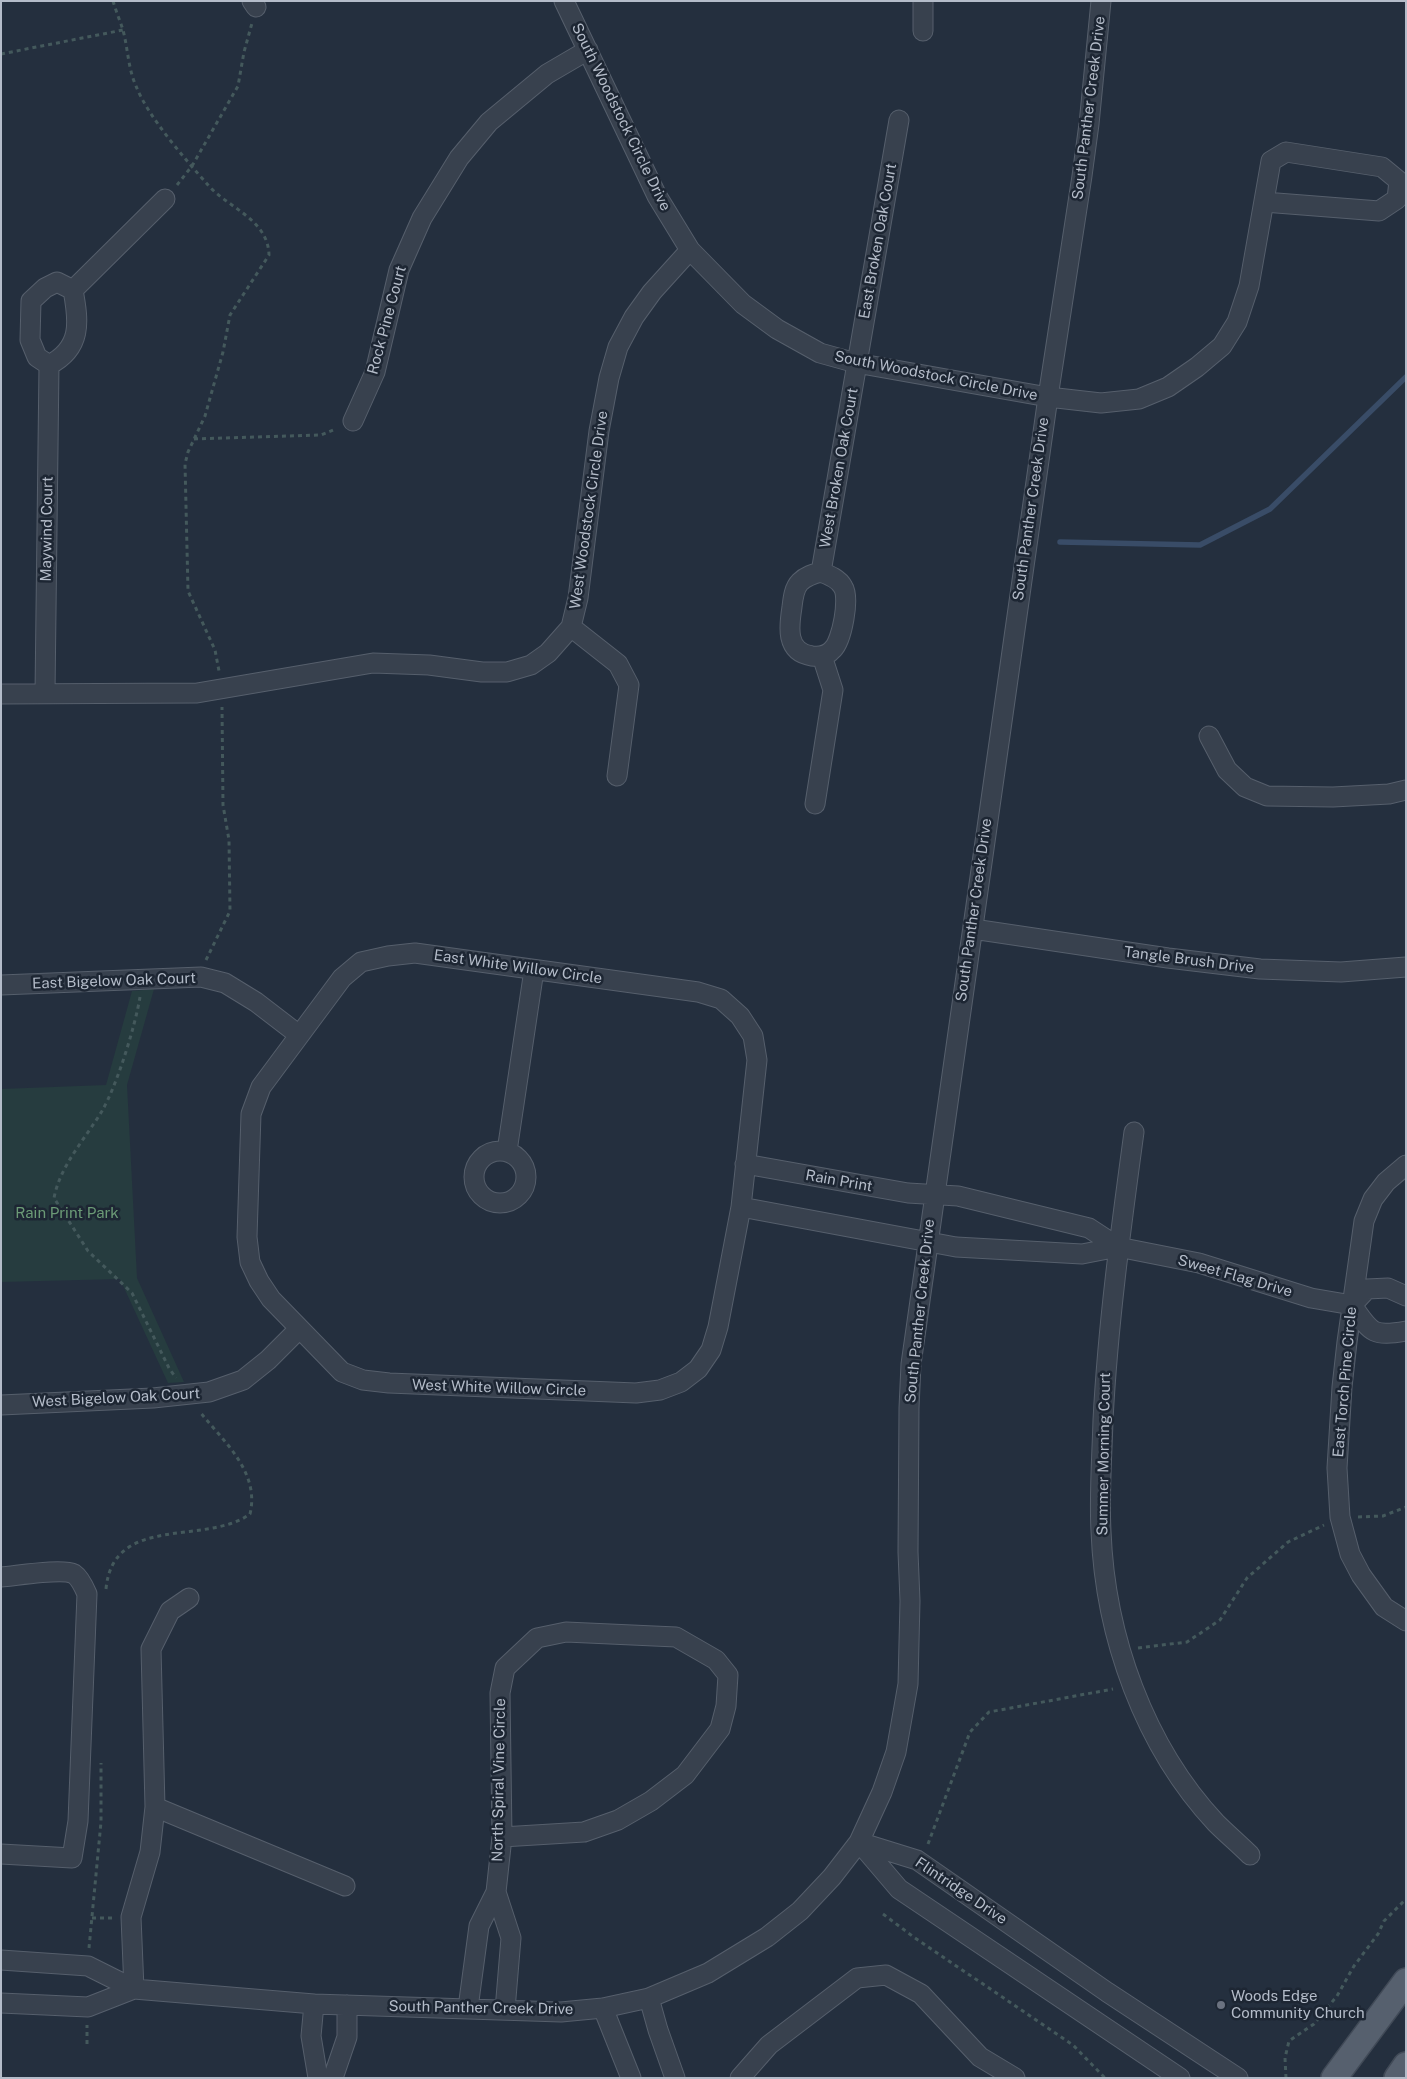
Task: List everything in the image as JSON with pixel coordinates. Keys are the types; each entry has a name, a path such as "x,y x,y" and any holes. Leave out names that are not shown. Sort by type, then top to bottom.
{"main road":[{"path":"1334,2078 1406,1981"},
{"path":"1397,2078 1406,2065"}],"street":[{"name":"South Woodstock Circle Drive","path":"564,1 657,196 690,250 743,304 777,329 820,353 856,363 1048,397 1101,403 1139,399 1168,387 1197,367 1222,346 1237,322 1249,286 1271,161 1286,152 1382,167 1400,181 1396,199 1379,211 1264,202"},
{"path":"923,1 923,31"},
{"name":"South Panther Creek Drive","path":"1,1960 88,1966 134,1989 314,2004 561,2012 603,2008 649,1998 708,1973 767,1937 800,1911 832,1877 859,1842 882,1792 896,1752 908,1684 910,1601 908,1552 909,1408 911,1364 927,1241 973,929 988,809 1048,397 1084,167 1101,1"},
{"name":"Rock Pine Court","path":"353,421 375,372 399,270 422,218 459,158 489,122 547,74 588,50"},
{"name":"East Broken Oak Court","path":"856,363 899,120"},
{"path":"73,290 165,199"},
{"name":"West Woodstock Circle Drive","path":"1,694 197,693 373,663 429,665 482,672 507,672 531,666 548,653 571,627 578,598 600,431 618,347 634,317 652,292 690,250"},
{"path":"57,282 73,290 79,319 74,342 61,359 49,365 36,357 30,340 31,301 45,288 57,282"},
{"name":"West Broken Oak Court","path":"821,572 856,363"},
{"name":"Maywind Court","path":"45,693 49,365"},
{"path":"821,572 833,577 843,587 846,600 841,632 834,649 822,656 810,656 802,652 792,642 788,629 794,594 799,582 810,575 821,572"},
{"path":"571,627 618,664 629,685 617,776"},
{"path":"815,804 832,690 822,656"},
{"path":"1209,736 1227,770 1245,787 1267,796 1333,797 1389,794 1406,790"},
{"name":"Tangle Brush Drive","path":"973,929 1168,958 1260,969 1341,972 1406,967"},
{"name":"East White Willow Circle","path":"248,1192 251,1114 261,1087 342,978 361,962 415,953 698,992 721,999 740,1016 753,1036 756,1060 741,1207"},
{"path":"507,1151 534,970"},
{"name":"East Bigelow Oak Court","path":"1,985 201,977 225,983 256,1002 299,1034"},
{"name":"Summer Morning Court","path":"1134,1132 1118,1247 1105,1377 1100,1493 1101,1533 1113,1620 1124,1662 1142,1708 1161,1747 1184,1783 1216,1823 1250,1855"},
{"name":"Rain Print","path":"745,1164 908,1193 934,1194"},
{"name":"East Torch Pine Circle","path":"1406,1165 1386,1182 1373,1199 1364,1221 1342,1387 1337,1468 1340,1518 1350,1554 1361,1575 1384,1607 1406,1622"},
{"name":"West White Willow Circle","path":"248,1192 247,1237 250,1262 258,1281 271,1299 299,1330 342,1372 363,1380 389,1383 626,1392 660,1390 681,1382 698,1369 711,1350 718,1327 741,1207"},
{"name":"Sweet Flag Drive","path":"934,1194 958,1196 1089,1228 1118,1247 1199,1264 1311,1298 1352,1305"},
{"path":"741,1207 927,1241"},
{"name":"Sweet Flag Drive","path":"927,1241 956,1247 1082,1254 1118,1247"},
{"path":"1406,1296 1388,1288 1367,1289 1352,1305 1370,1330 1385,1335 1406,1331"},
{"name":"West Bigelow Oak Court","path":"1,1404 153,1398 210,1392 243,1380 268,1360 299,1330"},
{"path":"1,1577 60,1571 74,1574 82,1583 86,1594 78,1821 72,1858 1,1854"},
{"path":"134,1989 131,1917 150,1852 155,1807 151,1649 170,1610 189,1598"},
{"name":"North Spiral Vine Circle","path":"468,2008 479,1926 496,1892 502,1837 500,1693 505,1668 537,1638 566,1632 676,1637 716,1660 728,1675 726,1706 720,1729 685,1774 651,1802 618,1820 584,1832 502,1837"},
{"path":"155,1807 345,1886"},
{"path":"859,1842 898,1889 1180,2078"},
{"name":"Flintridge Drive","path":"859,1842 917,1860 1107,1992 1238,2078"},
{"name":"North Spiral Vine Circle","path":"496,1892 511,1938 505,2010"},
{"path":"740,2078 769,2045 857,1978 886,1975 921,1994 980,2057 1015,2078"},
{"name":"South Panther Creek Drive","path":"1,2003 88,2007 134,1989"},
{"path":"649,1998 675,2078"},
{"path":"314,2004 311,2036 318,2078"},
{"path":"333,2078 347,2037 347,2005"},
{"path":"603,2008 632,2078"}],"path":[{"path":"113,1 123,30 130,69 136,88 145,104 210,188 250,219 265,237 269,255 230,315 223,352 205,416 184,464 188,591 219,662 223,805 229,840 230,911 206,960 201,977"},
{"path":"165,199 192,166 238,86 254,4"},
{"path":"1,54 123,30"},
{"path":"194,439 320,436 353,421"},
{"path":"105,1596 111,1565 117,1556 130,1546 156,1536 225,1525 241,1520 250,1514 253,1500 247,1476 234,1452 169,1368 132,1293 88,1251 54,1198 56,1184 103,1109 121,1066 140,999 141,980"},
{"path":"88,1966 101,1822 101,1763"},
{"path":"1286,2078 1285,2058 1289,2042 1314,2024 1337,1996 1354,1966 1378,1934 1384,1921 1406,1899"},
{"path":"883,1914 915,1938 1073,2044 1105,2078"},
{"path":"87,2044 88,2007"}],"green space":[{"name":"Rain Print Park","path":"154,989 127,1085 137,1278 184,1382 168,1383 120,1279 1,1282 1,1089 106,1085 132,991"}],"waterway":[{"path":"1060,542 1200,545 1270,509 1406,377"}],"place":[{"name":"Woods Edge Community Church","path":"1221,2005"}]}
